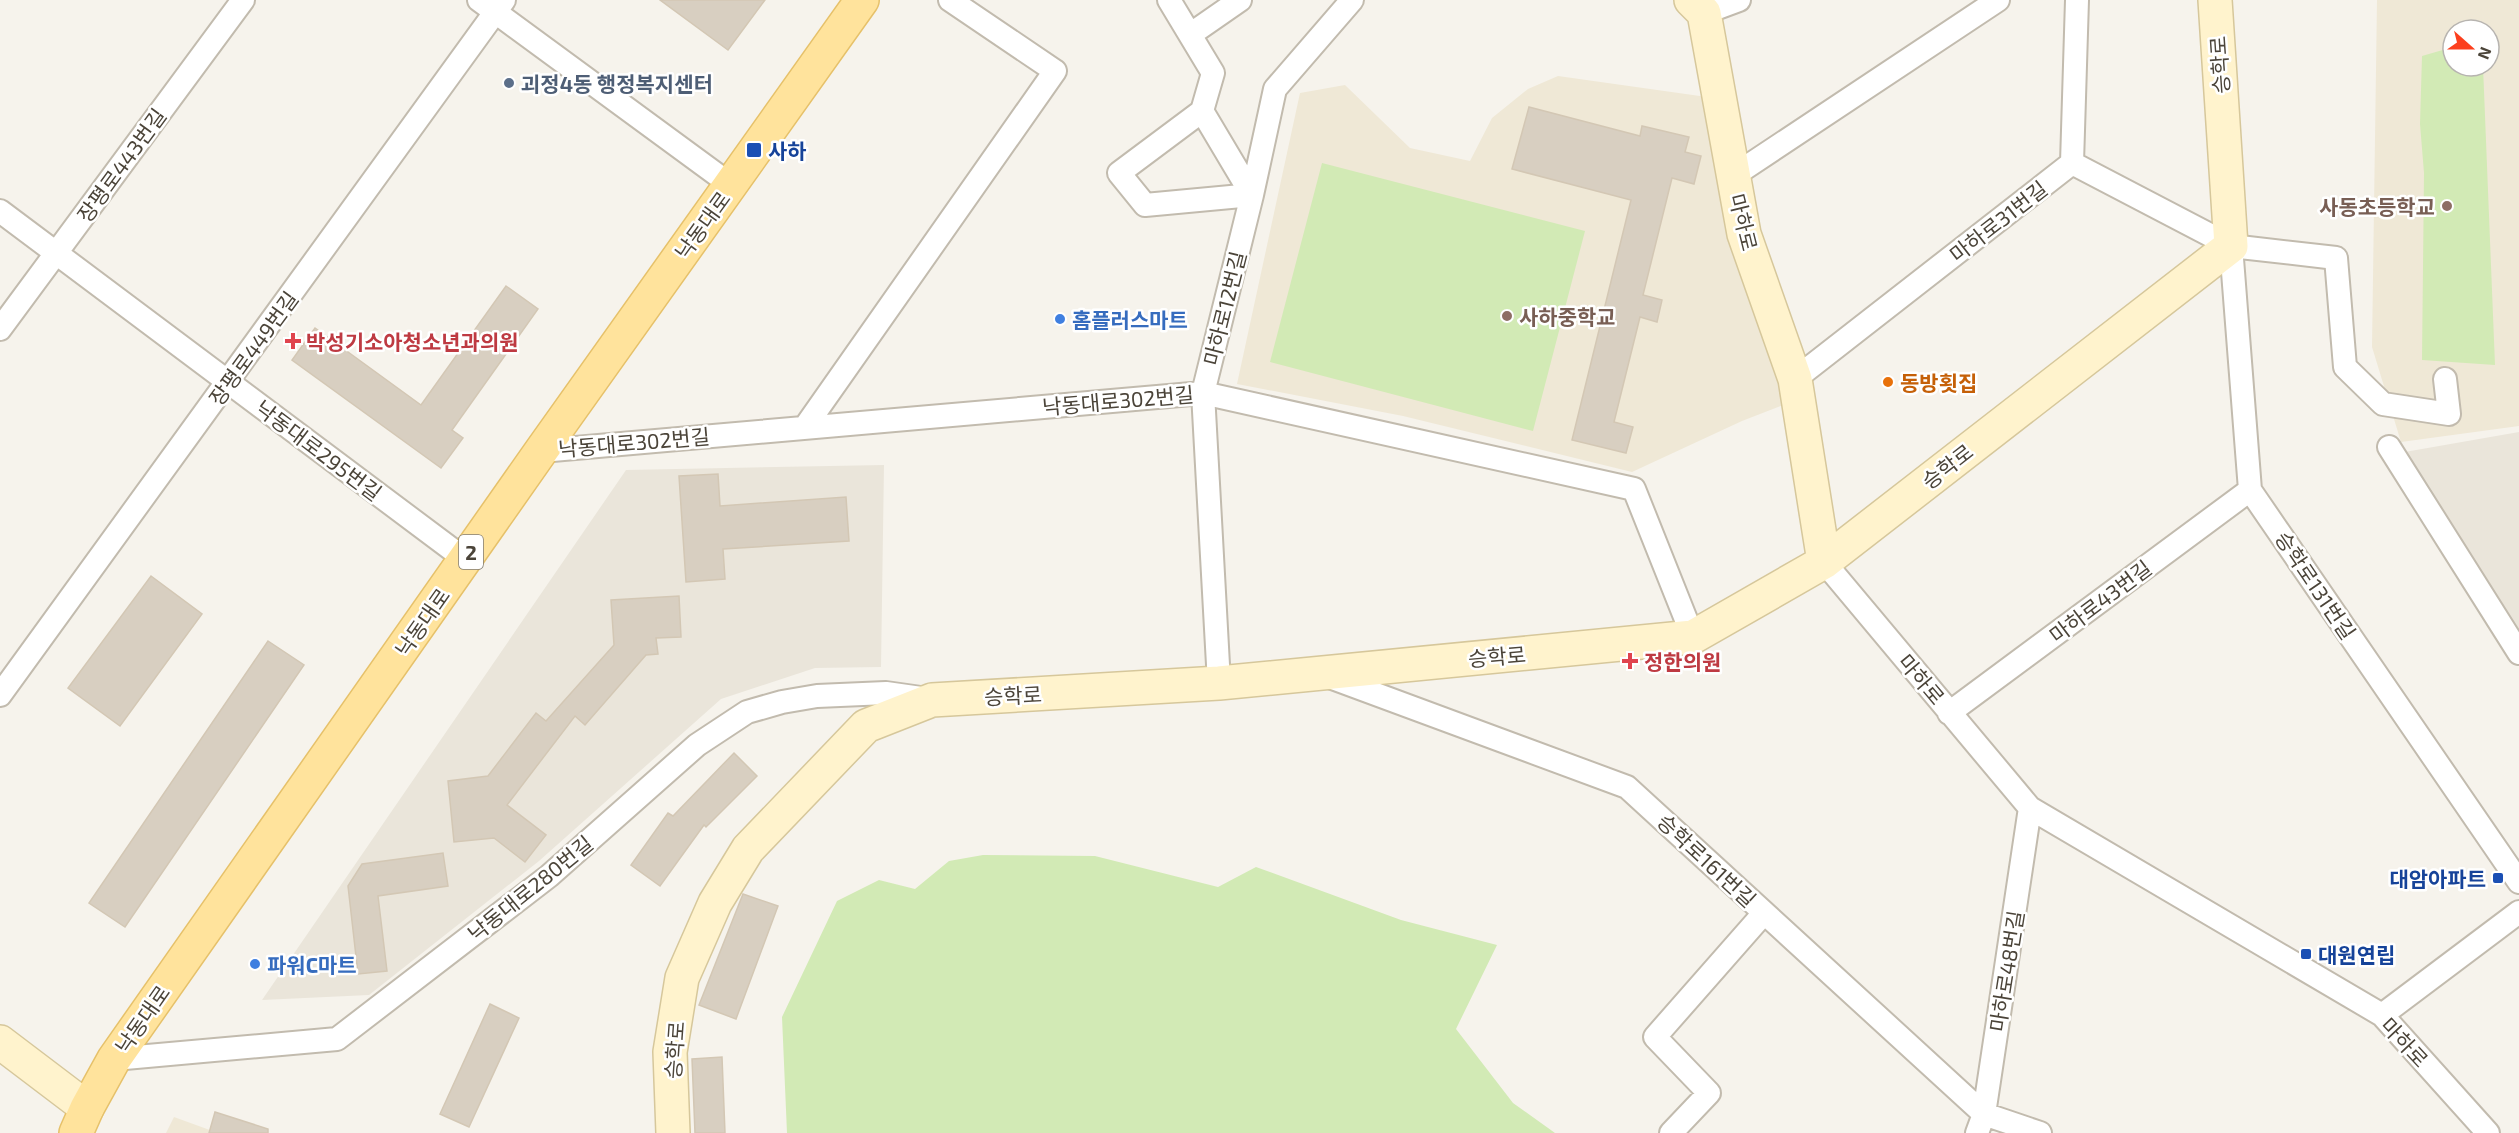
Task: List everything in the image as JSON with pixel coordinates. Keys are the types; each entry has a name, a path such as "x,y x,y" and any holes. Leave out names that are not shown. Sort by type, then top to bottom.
{"main road":[{"name":"낙동대로","path":"82,1120 114,1059 541,451 862,0"}],"street":[{"name":"장평로443번길","path":"0,329 243,0"},
{"path":"805,427 1055,71 950,0"},
{"path":"1169,0 1213,73 1202,111 1119,173 1145,205 1252,195 1202,111"},
{"path":"1191,34 1240,0"},
{"name":"마하로12번길","path":"1219,683 1203,393 1252,195 1275,89 1352,0"},
{"path":"1697,6 1739,0"},
{"path":"1733,176 1998,0"},
{"path":"2077,0 2072,163 2231,246 2336,258 2345,366 2383,404 2449,414 2445,379"},
{"name":"승학로","path":"673,1133 670,1052 682,978 715,903 748,849 866,726 932,700 1219,683 1693,638 1824,562 2231,246 2215,0"},
{"path":"493,4 731,185"},
{"name":"장평로449번길","path":"0,695 229,382 493,4"},
{"name":"마하로","path":"1697,6 1744,234 1795,379 1824,562 2030,808 2382,1015 2488,1133"},
{"name":"마하로31번길","path":"1795,379 2072,163"},
{"name":"낙동대로295번길","path":"0,211 466,560"},
{"path":"2231,246 2250,490"},
{"name":"낙동대로302번길","path":"541,451 1203,393 1634,489 1693,638"},
{"path":"2390,447 2519,653"},
{"name":"마하로43번길","path":"1949,713 2250,490"},
{"name":"승학로131번길","path":"2250,490 2519,882"},
{"name":"승학로161번길","path":"1320,673 1627,787 1764,913 1980,1123 2040,1133"},
{"name":"낙동대로280번길","path":"114,1059 337,1039 549,876 697,745 747,712 782,702 817,696 886,693 932,700"},
{"name":"마하로48번길","path":"1980,1123 2030,808"},
{"path":"2382,1015 2519,912"},
{"path":"1671,1133 1709,1093 1655,1037 1764,913"},
{"path":"0,1042 82,1120"}],"shaded area":[{"name":"사동초등학교","path":"2377,0 2519,0 2519,426 2401,442 2372,347"},
{"name":"사하중학교","path":"1558,76 1714,98 1737,266 1787,366 1786,404 1742,421 1632,472 1403,416 1237,384 1300,93 1345,85 1410,148 1470,161 1492,118 1528,89"},
{"path":"2519,432 2519,642 2399,453"},
{"path":"884,465 881,667 815,668 721,699 539,861 369,995 262,1000 626,470"},
{"path":"174,1117 218,1133 166,1133"}],"green space":[{"path":"2441,50 2441,78 2483,78 2495,365 2422,360 2424,173 2420,124 2422,56"},
{"path":"1322,163 1585,231 1533,431 1270,362"},
{"path":"983,855 1095,856 1218,887 1256,867 1401,920 1497,945 1456,1029 1513,1103 1555,1133 787,1133 782,1017 837,901 879,880 915,889 949,861"}],"building":[{"path":"660,0 765,0 728,50"},
{"path":"1529,107 1640,136 1642,126 1689,137 1685,152 1701,156 1694,184 1672,178 1643,295 1662,300 1657,322 1640,317 1614,422 1633,427 1626,453 1572,440 1631,200 1512,169"},
{"path":"506,286 538,309 452,430 463,438 441,468 292,360 315,328 421,405"},
{"path":"718,474 720,506 846,497 849,541 723,549 725,579 686,582 679,476"},
{"path":"151,576 202,614 120,726 68,688"},
{"path":"679,596 681,637 656,638 658,654 646,655 585,725 575,716 507,805 546,835 525,862 494,838 454,842 448,781 488,776 536,713 546,721 614,645 611,600"},
{"path":"268,641 304,665 125,927 89,903"},
{"path":"734,753 757,776 706,827 704,825 660,886 631,865 668,813 673,816"},
{"path":"443,853 448,886 378,896 387,971 358,974 348,886 362,864"},
{"path":"743,894 778,906 736,1019 699,1005"},
{"path":"490,1004 519,1018 469,1127 440,1114"},
{"path":"722,1057 725,1133 695,1133 692,1059"},
{"path":"215,1112 268,1129 268,1133 209,1133"}],"place":[{"name":"괴정4동 행정복지센터","path":"509,83"},
{"name":"사하","path":"754,150"},
{"name":"사동초등학교","path":"2447,206"},
{"name":"사하중학교","path":"1507,316"},
{"name":"홈플러스마트","path":"1060,319"},
{"name":"박성기소아청소년과의원","path":"293,341"},
{"name":"동방횟집","path":"1888,382"},
{"name":"정한의원","path":"1630,661"},
{"name":"대암아파트","path":"2498,878"},
{"name":"대원연립","path":"2306,954"},
{"name":"파워C마트","path":"255,964"}]}
